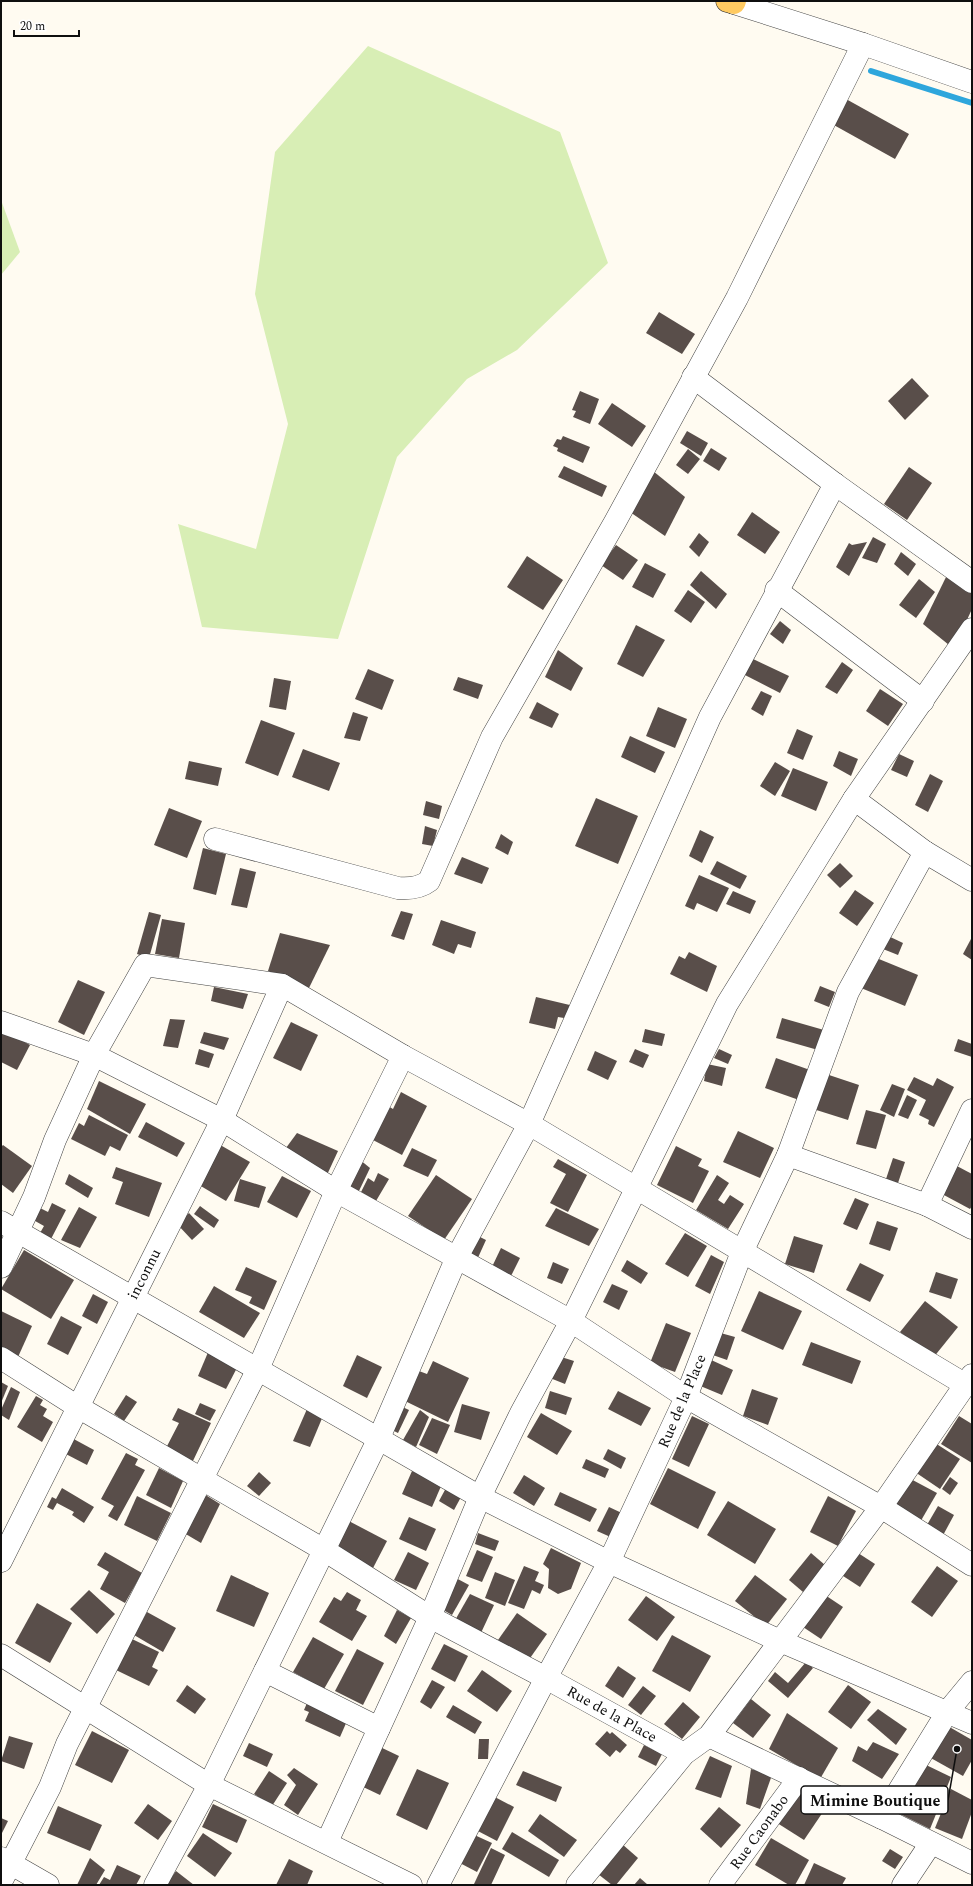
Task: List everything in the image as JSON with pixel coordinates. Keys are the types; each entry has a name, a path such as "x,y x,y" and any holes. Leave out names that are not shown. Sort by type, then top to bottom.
{"street":[{"path":"732,2 863,44 972,82"},
{"path":"215,839 398,888 411,888 424,885 429,881 492,737 615,522 737,298 863,44"},
{"path":"693,377 835,484 972,582"},
{"path":"155,1885 209,1785 379,1438 457,1257 529,1124 710,717 776,590 835,484"},
{"path":"776,590 923,700"},
{"path":"327,1842 430,1617 480,1497 521,1412 571,1321 726,1004 854,799 972,629"},
{"path":"854,799 925,852 972,880"},
{"name":"Rue de la Place","path":"684,1754 546,1678 609,1562 686,1397 742,1252 788,1155 848,992 925,852"},
{"path":"1,1267 9,1227 34,1197 55,1140 94,1055 145,965 282,985 403,1056 529,1124 636,1186 742,1252 969,1380 881,1507 709,1736 684,1754 577,1885"},
{"name":"inconnu","path":"1,1562 222,1120 282,985"},
{"path":"1,1022 94,1055 222,1120 336,1191 571,1321 686,1397 881,1507 972,1565"},
{"path":"48,1885 4,1868 50,1787 67,1744 203,1481 258,1370 336,1191 403,1056"},
{"path":"927,1205 972,1110"},
{"path":"788,1155 927,1205 972,1228"},
{"path":"9,1227 480,1497 609,1562 780,1641 948,1711 972,1723"},
{"path":"1,1358 78,1407 324,1550 430,1617 546,1678 438,1885"},
{"path":"1,1655 209,1785 327,1842 411,1885"},
{"path":"265,1671 379,1728"},
{"path":"882,1818 948,1711 972,1682"},
{"path":"709,1736 882,1818 972,1863"},
{"name":"Rue Caonabo","path":"720,1885 798,1778"},
{"path":"903,1885 931,1843"}],"green space":[{"path":"368,46 560,132 608,263 517,350 467,379 397,457 338,639 202,627 178,524 256,549 288,424 255,294 275,152"},
{"path":"1,200 20,252 1,275"}],"building":[{"path":"846,99 909,134 895,159 832,124"},
{"path":"659,312 695,334 682,354 646,333"},
{"path":"912,378 929,396 905,420 888,401"},
{"path":"580,391 599,399 590,424 573,417 576,411 572,410"},
{"path":"612,403 646,426 632,447 598,424"},
{"path":"687,431 708,443 701,456 680,443"},
{"path":"563,436 590,447 583,463 557,451 558,448 553,446 557,439 561,440"},
{"path":"711,448 727,458 719,471 703,461"},
{"path":"688,449 700,459 688,474 676,465"},
{"path":"564,466 607,486 602,497 558,477"},
{"path":"909,467 932,483 907,520 884,504"},
{"path":"653,471 685,497 665,536 627,510"},
{"path":"752,512 780,532 765,554 737,535"},
{"path":"699,533 709,542 699,557 689,547"},
{"path":"873,537 886,544 877,563 862,558"},
{"path":"867,542 849,576 836,567 849,543 852,545"},
{"path":"616,545 638,560 623,580 601,565"},
{"path":"901,552 916,564 908,576 894,564"},
{"path":"527,556 563,580 543,610 507,587"},
{"path":"645,563 666,574 653,598 632,587"},
{"path":"701,571 727,594 716,609 690,585"},
{"path":"948,573 972,590 972,609 960,635 949,645 923,624"},
{"path":"919,579 935,592 916,618 899,605"},
{"path":"688,590 705,602 691,623 674,611"},
{"path":"780,621 791,630 783,644 770,634"},
{"path":"636,625 665,640 643,677 617,664"},
{"path":"558,650 583,668 571,691 545,677"},
{"path":"749,657 789,676 780,693 741,673"},
{"path":"842,662 853,670 837,694 825,687"},
{"path":"368,669 394,680 382,710 355,699"},
{"path":"458,677 483,685 478,699 453,690"},
{"path":"274,678 291,681 286,710 269,707"},
{"path":"880,689 903,704 888,726 866,711"},
{"path":"761,691 772,696 763,716 751,709"},
{"path":"537,702 559,714 552,728 529,718"},
{"path":"658,707 687,719 675,748 646,736"},
{"path":"353,712 368,717 360,741 344,738"},
{"path":"261,720 295,733 278,776 245,763"},
{"path":"797,729 813,736 803,760 787,753"},
{"path":"630,736 665,752 655,773 621,757"},
{"path":"303,749 340,763 329,791 292,777"},
{"path":"839,751 858,759 851,776 833,766"},
{"path":"899,754 914,761 907,777 891,770"},
{"path":"189,761 222,768 218,786 185,779"},
{"path":"775,762 790,771 775,796 760,786"},
{"path":"793,768 828,782 816,811 781,796"},
{"path":"930,774 943,781 928,812 915,805"},
{"path":"596,798 638,816 618,864 575,846"},
{"path":"426,801 442,806 439,819 423,815"},
{"path":"169,808 202,821 187,858 154,845"},
{"path":"425,826 437,830 433,846 422,844"},
{"path":"700,830 714,837 702,863 689,856"},
{"path":"501,834 513,842 508,855 495,848"},
{"path":"203,848 226,854 216,895 193,889"},
{"path":"462,857 489,868 482,884 454,874"},
{"path":"717,861 747,876 740,889 710,874"},
{"path":"840,863 853,876 840,888 827,875"},
{"path":"240,868 256,872 247,908 231,905"},
{"path":"699,875 729,888 717,912 697,903 694,910 685,906"},
{"path":"855,890 874,903 857,926 839,913"},
{"path":"733,891 756,901 750,914 726,904"},
{"path":"401,911 413,914 404,940 391,936"},
{"path":"149,912 161,915 149,958 137,954"},
{"path":"162,919 185,923 179,958 155,954"},
{"path":"441,920 476,932 471,948 458,944 454,954 432,945"},
{"path":"280,933 330,945 308,990 268,971"},
{"path":"884,934 903,943 898,955 878,947"},
{"path":"972,937 972,960 963,954"},
{"path":"689,952 717,966 707,992 670,974 679,956 685,959"},
{"path":"874,957 918,975 905,1006 861,988"},
{"path":"78,980 105,992 84,1035 58,1022"},
{"path":"820,986 835,992 829,1007 814,1001"},
{"path":"214,987 248,994 243,1009 211,1001"},
{"path":"536,997 574,1006 570,1019 558,1017 555,1029 529,1023"},
{"path":"782,1018 824,1030 818,1050 776,1038"},
{"path":"170,1019 185,1020 178,1048 163,1046"},
{"path":"291,1022 318,1035 301,1071 273,1058"},
{"path":"1,1029 30,1045 17,1070 1,1062"},
{"path":"645,1029 665,1034 662,1046 642,1042"},
{"path":"204,1032 229,1038 224,1050 200,1043"},
{"path":"958,1039 972,1044 972,1057 954,1051"},
{"path":"199,1049 214,1054 209,1068 195,1064"},
{"path":"635,1049 649,1055 643,1068 629,1062"},
{"path":"719,1049 732,1055 728,1064 714,1058"},
{"path":"595,1051 617,1061 608,1080 587,1070"},
{"path":"776,1058 810,1070 799,1100 765,1088"},
{"path":"707,1064 726,1068 722,1086 704,1081"},
{"path":"823,1073 859,1085 848,1120 810,1108"},
{"path":"914,1077 933,1086 937,1078 954,1087 934,1127 928,1124 929,1120 919,1115 926,1100 907,1090"},
{"path":"99,1081 146,1104 130,1134 87,1109"},
{"path":"892,1084 905,1089 894,1117 880,1110"},
{"path":"401,1092 427,1106 402,1155 371,1139 388,1106 393,1109"},
{"path":"907,1095 917,1100 908,1119 898,1115"},
{"path":"866,1110 886,1115 876,1149 856,1144"},
{"path":"89,1115 128,1135 120,1151 110,1146 105,1156 71,1139 79,1123 84,1126"},
{"path":"146,1122 185,1143 177,1157 138,1137"},
{"path":"738,1131 774,1148 760,1178 723,1162"},
{"path":"297,1133 338,1151 326,1177 283,1152"},
{"path":"215,1142 250,1162 226,1201 194,1182"},
{"path":"3,1145 32,1166 13,1193 1,1184 1,1147"},
{"path":"676,1146 702,1159 698,1166 709,1171 693,1203 657,1185"},
{"path":"412,1148 437,1160 428,1177 403,1166"},
{"path":"893,1158 905,1162 898,1183 886,1179"},
{"path":"359,1159 370,1168 358,1193 344,1184"},
{"path":"558,1159 587,1175 568,1212 550,1203 566,1174 553,1167"},
{"path":"955,1165 972,1174 972,1206 970,1209 942,1194"},
{"path":"116,1167 162,1183 149,1217 115,1204 123,1182 112,1178"},
{"path":"378,1173 389,1179 376,1201 361,1192 368,1178 374,1182"},
{"path":"69,1174 93,1188 88,1198 65,1184"},
{"path":"436,1175 472,1199 444,1240 408,1216"},
{"path":"717,1175 729,1183 718,1200 724,1204 730,1195 744,1204 728,1229 696,1210"},
{"path":"282,1176 311,1191 297,1218 267,1202"},
{"path":"240,1179 266,1187 259,1208 234,1201"},
{"path":"40,1196 45,1199 40,1208 48,1212 52,1203 66,1210 51,1239 40,1233 44,1226 28,1217"},
{"path":"855,1198 869,1204 857,1230 843,1224"},
{"path":"200,1206 219,1220 214,1228 194,1214"},
{"path":"79,1207 97,1217 80,1248 61,1240"},
{"path":"556,1208 599,1229 589,1246 545,1226"},
{"path":"189,1213 204,1229 192,1240 177,1224"},
{"path":"877,1221 898,1228 890,1251 869,1244"},
{"path":"685,1233 707,1246 688,1277 665,1264"},
{"path":"474,1234 486,1240 476,1262 464,1256"},
{"path":"794,1236 823,1245 814,1273 785,1264"},
{"path":"501,1248 520,1258 509,1280 490,1271"},
{"path":"24,1250 74,1280 51,1319 1,1289"},
{"path":"711,1255 724,1262 710,1294 695,1286"},
{"path":"627,1260 648,1273 641,1284 621,1271"},
{"path":"553,1262 569,1269 562,1284 547,1278"},
{"path":"860,1263 884,1275 870,1302 846,1290"},
{"path":"246,1267 277,1281 264,1310 249,1303 252,1297 235,1290"},
{"path":"936,1272 958,1279 951,1299 929,1292"},
{"path":"612,1284 628,1291 619,1310 603,1302"},
{"path":"214,1286 260,1313 244,1338 199,1312"},
{"path":"759,1291 802,1311 783,1350 741,1331"},
{"path":"93,1294 108,1302 97,1324 82,1316"},
{"path":"925,1301 958,1327 933,1358 900,1332"},
{"path":"1,1311 32,1326 18,1357 1,1349"},
{"path":"61,1316 82,1327 68,1355 47,1344"},
{"path":"666,1323 691,1333 675,1372 650,1363"},
{"path":"717,1332 735,1337 727,1360 710,1354"},
{"path":"811,1342 861,1361 852,1384 802,1365"},
{"path":"209,1350 239,1364 226,1389 198,1376"},
{"path":"357,1355 382,1367 367,1398 343,1386"},
{"path":"558,1356 574,1361 565,1384 550,1378"},
{"path":"709,1359 733,1370 722,1395 698,1385"},
{"path":"433,1361 469,1378 448,1422 405,1401 419,1371 427,1374"},
{"path":"1,1382 8,1386 1,1403"},
{"path":"11,1387 20,1392 9,1420 1,1415 1,1410"},
{"path":"752,1389 778,1398 768,1425 743,1416"},
{"path":"550,1391 572,1398 566,1415 545,1408"},
{"path":"618,1391 651,1408 641,1426 608,1409"},
{"path":"126,1395 137,1402 124,1421 114,1414"},
{"path":"36,1396 43,1400 40,1405 47,1409 43,1416 53,1422 42,1442 17,1427"},
{"path":"200,1403 216,1410 210,1421 195,1414"},
{"path":"462,1404 490,1412 481,1440 454,1432"},
{"path":"398,1405 409,1410 398,1433 388,1428"},
{"path":"178,1408 211,1423 192,1463 165,1450 179,1423 172,1420"},
{"path":"307,1409 323,1416 310,1447 293,1441"},
{"path":"420,1410 429,1417 416,1447 403,1440"},
{"path":"541,1413 572,1431 557,1455 527,1437"},
{"path":"692,1416 709,1424 689,1467 672,1459"},
{"path":"959,1416 972,1424 972,1463 941,1444"},
{"path":"432,1418 450,1425 437,1454 419,1445"},
{"path":"70,1437 94,1450 87,1465 62,1452"},
{"path":"935,1443 960,1459 940,1489 915,1472"},
{"path":"608,1449 626,1458 621,1469 603,1459"},
{"path":"126,1453 138,1459 135,1465 145,1470 117,1521 108,1516 114,1506 101,1499"},
{"path":"586,1459 609,1469 605,1478 582,1468"},
{"path":"159,1468 183,1481 171,1508 146,1495"},
{"path":"668,1468 716,1492 698,1529 650,1504"},
{"path":"412,1471 442,1484 432,1507 402,1494"},
{"path":"259,1472 271,1483 259,1496 247,1486"},
{"path":"524,1475 545,1488 534,1506 513,1493"},
{"path":"907,1477 937,1493 919,1524 890,1507"},
{"path":"950,1477 958,1483 950,1495 942,1489"},
{"path":"62,1488 94,1507 84,1523 72,1515 74,1512 57,1503 53,1510 47,1507 52,1497 56,1499"},
{"path":"446,1488 461,1497 454,1510 439,1501"},
{"path":"560,1492 597,1509 590,1522 554,1505"},
{"path":"204,1494 220,1504 201,1543 184,1533"},
{"path":"137,1496 171,1513 157,1541 124,1525"},
{"path":"828,1496 856,1511 838,1546 810,1532"},
{"path":"728,1501 776,1529 755,1564 707,1535"},
{"path":"938,1506 954,1515 941,1539 924,1530"},
{"path":"609,1507 626,1515 615,1539 597,1531"},
{"path":"409,1517 436,1529 426,1551 399,1539"},
{"path":"345,1519 387,1541 372,1570 330,1549"},
{"path":"478,1533 499,1541 495,1551 475,1544"},
{"path":"551,1548 581,1563 571,1589 558,1594 548,1588 549,1569 543,1564"},
{"path":"477,1550 493,1557 482,1582 466,1576"},
{"path":"855,1551 875,1564 860,1587 840,1574"},
{"path":"105,1552 142,1573 125,1603 100,1589 109,1572 97,1565"},
{"path":"408,1552 429,1563 416,1590 394,1580"},
{"path":"811,1553 825,1565 803,1592 789,1580"},
{"path":"524,1566 539,1572 535,1581 544,1585 540,1594 532,1590 524,1609 508,1603"},
{"path":"937,1566 958,1581 932,1617 911,1602"},
{"path":"495,1572 515,1580 505,1606 485,1598"},
{"path":"231,1575 269,1593 254,1627 216,1611"},
{"path":"755,1575 787,1599 766,1626 735,1601"},
{"path":"454,1577 469,1585 452,1615 438,1607"},
{"path":"89,1590 115,1614 97,1634 70,1609"},
{"path":"347,1592 361,1600 356,1610 367,1616 352,1641 319,1622 334,1597 341,1601"},
{"path":"470,1594 494,1605 480,1635 454,1622"},
{"path":"825,1595 843,1607 821,1639 803,1627"},
{"path":"646,1596 675,1617 657,1641 628,1620"},
{"path":"37,1603 72,1623 50,1663 15,1643"},
{"path":"397,1610 411,1618 396,1644 384,1636"},
{"path":"147,1612 176,1628 163,1652 134,1635"},
{"path":"517,1613 547,1634 528,1661 498,1640"},
{"path":"672,1635 711,1656 690,1692 652,1671"},
{"path":"313,1637 344,1654 324,1689 293,1672"},
{"path":"132,1639 159,1652 152,1667 158,1670 149,1686 116,1670"},
{"path":"444,1644 468,1656 455,1682 431,1669"},
{"path":"357,1649 384,1663 363,1705 335,1691"},
{"path":"806,1662 813,1668 788,1698 768,1681 775,1672 788,1683"},
{"path":"618,1666 636,1678 623,1698 605,1686"},
{"path":"482,1670 512,1691 497,1712 467,1691"},
{"path":"432,1680 445,1687 431,1709 420,1702"},
{"path":"187,1685 206,1699 195,1714 176,1701"},
{"path":"848,1685 871,1702 851,1729 828,1712"},
{"path":"643,1686 656,1696 641,1715 628,1705"},
{"path":"751,1699 771,1715 753,1738 733,1723"},
{"path":"683,1702 700,1717 682,1739 664,1724"},
{"path":"307,1703 347,1721 340,1737 305,1721 309,1712 304,1710"},
{"path":"453,1705 482,1722 475,1734 446,1717"},
{"path":"878,1709 907,1729 896,1745 867,1720"},
{"path":"787,1713 838,1748 820,1779 769,1749"},
{"path":"946,1725 972,1740 972,1760 963,1776 929,1757"},
{"path":"92,1731 129,1750 112,1783 75,1765"},
{"path":"607,1731 610,1734 612,1732 627,1745 620,1753 616,1750 610,1757 595,1744"},
{"path":"9,1736 33,1743 24,1769 1,1761"},
{"path":"479,1739 489,1739 488,1759 478,1759"},
{"path":"873,1742 899,1754 882,1779 852,1761 858,1746 867,1751"},
{"path":"249,1743 273,1754 267,1767 243,1756"},
{"path":"644,1745 662,1754 656,1766 638,1757"},
{"path":"378,1746 399,1756 380,1795 359,1785"},
{"path":"710,1756 732,1766 721,1798 695,1789"},
{"path":"922,1763 951,1777 930,1829 894,1811"},
{"path":"294,1768 318,1784 298,1815 284,1805 296,1785 287,1775"},
{"path":"417,1769 449,1783 427,1830 396,1815"},
{"path":"751,1769 772,1775 760,1809 746,1804"},
{"path":"269,1771 287,1783 272,1806 254,1794"},
{"path":"523,1771 562,1787 556,1802 516,1785"},
{"path":"951,1789 972,1800 972,1812 962,1839 935,1828"},
{"path":"797,1790 825,1809 804,1840 774,1821"},
{"path":"491,1795 514,1807 497,1841 474,1829"},
{"path":"148,1804 172,1821 158,1840 134,1823"},
{"path":"213,1804 247,1820 237,1843 202,1827"},
{"path":"58,1806 102,1825 90,1851 47,1833"},
{"path":"719,1807 741,1825 721,1848 700,1829"},
{"path":"540,1814 577,1840 564,1857 528,1831"},
{"path":"1,1818 8,1821 1,1835"},
{"path":"512,1832 559,1860 549,1877 502,1849"},
{"path":"203,1833 232,1853 215,1877 187,1856"},
{"path":"470,1833 492,1843 477,1872 456,1861"},
{"path":"771,1838 809,1860 795,1885 789,1885 755,1865"},
{"path":"622,1844 638,1858 616,1885 612,1885 598,1874"},
{"path":"491,1848 505,1855 491,1885 476,1885 474,1884"},
{"path":"890,1849 903,1857 895,1869 882,1861"},
{"path":"90,1858 105,1870 96,1885 77,1885"},
{"path":"289,1859 313,1871 307,1885 276,1885"},
{"path":"814,1863 846,1878 842,1885 804,1885"},
{"path":"117,1865 141,1876 136,1885 99,1885 104,1877 110,1880"},
{"path":"176,1871 194,1885 166,1885"},
{"path":"640,1878 648,1885 634,1885"}],"waterway":[{"path":"871,71 972,103"}],"place":[{"name":"Mimine Boutique","path":"957,1749"}]}
